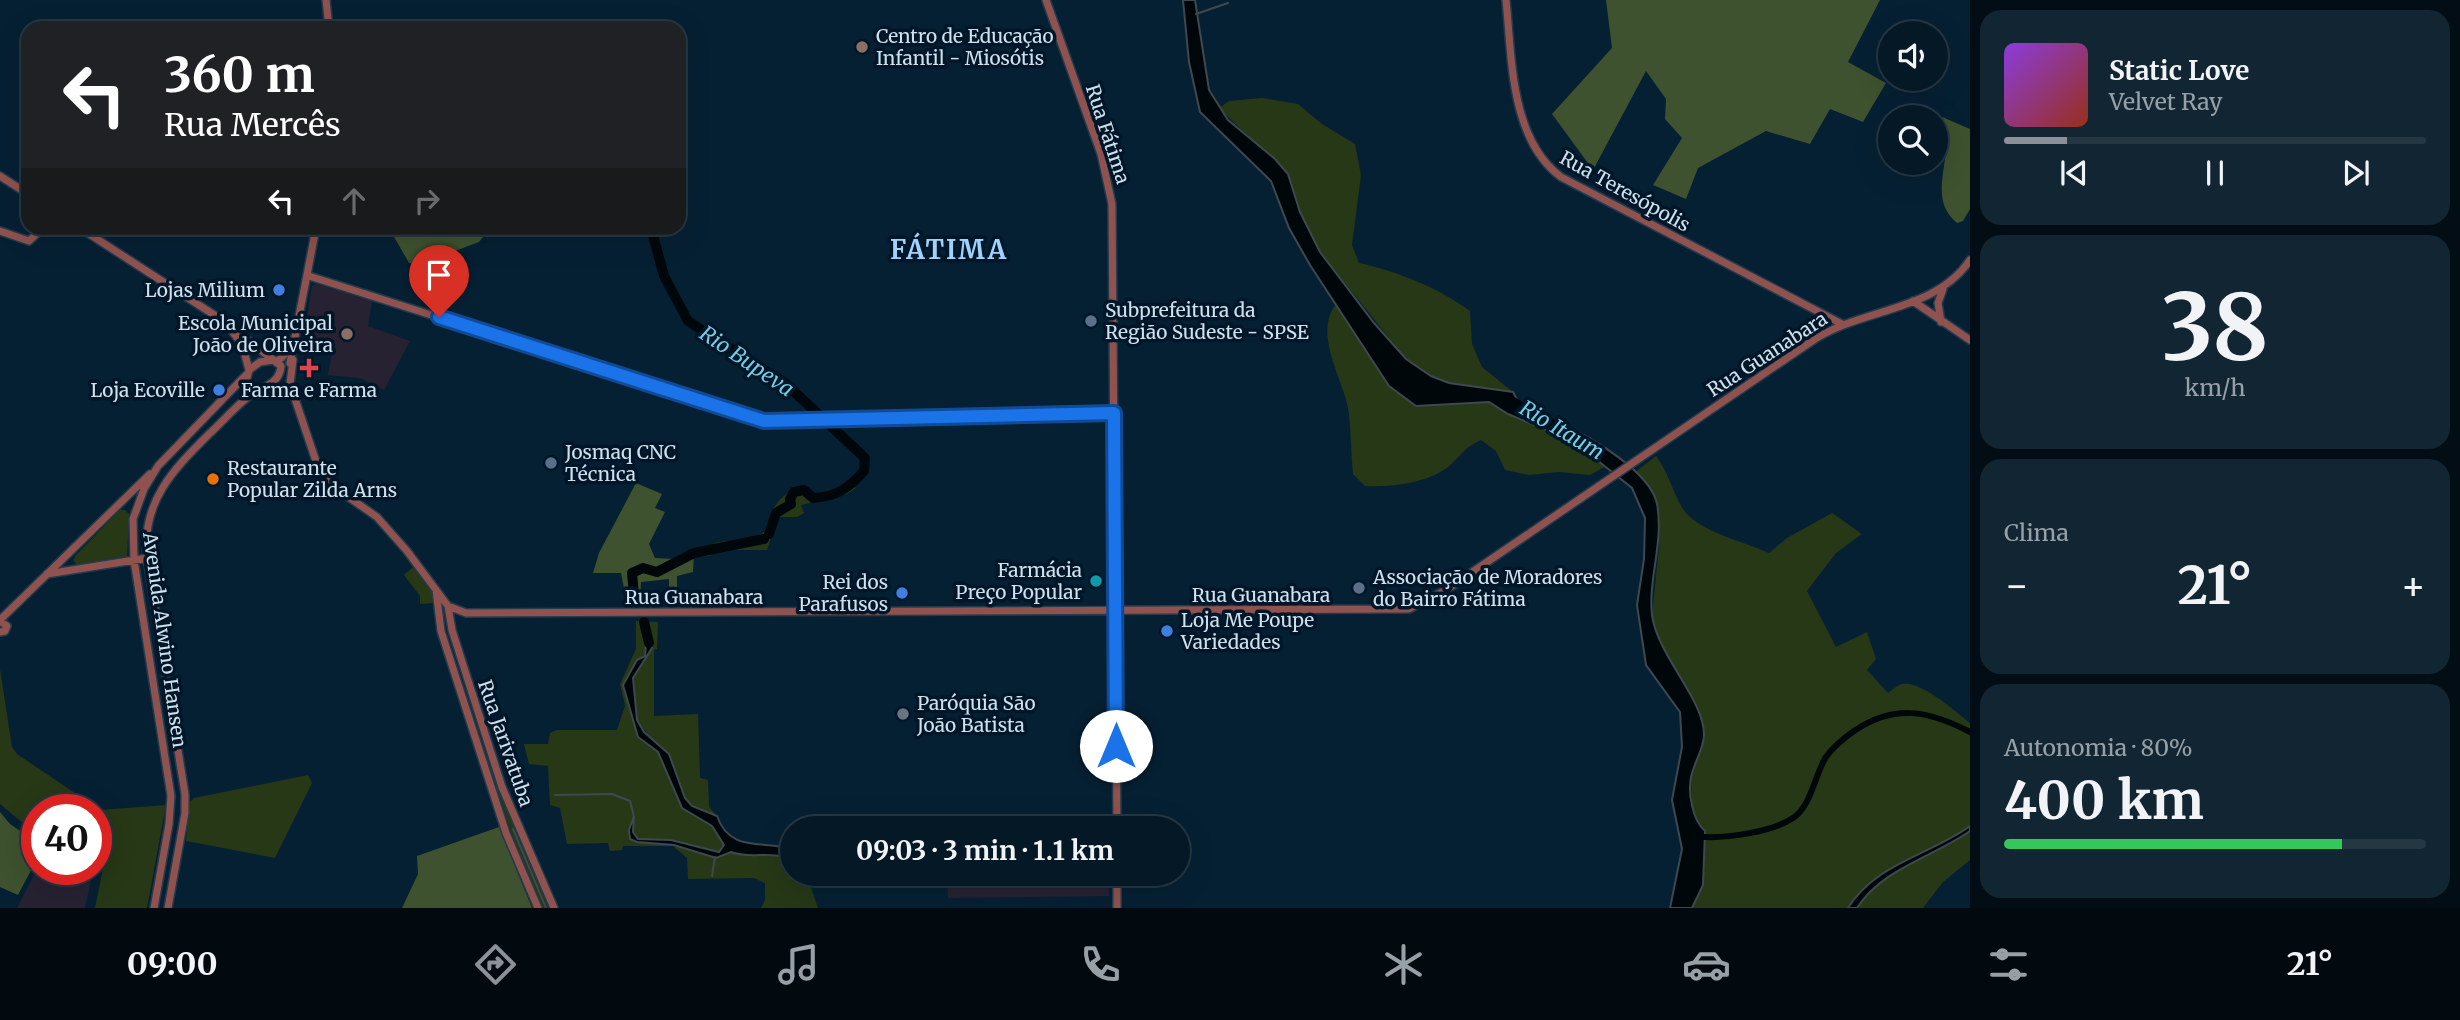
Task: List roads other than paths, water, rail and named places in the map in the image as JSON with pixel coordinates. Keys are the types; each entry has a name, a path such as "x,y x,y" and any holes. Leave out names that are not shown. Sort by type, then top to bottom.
{"main road":[{"path":"326,0 329,21"},
{"name":"Rua Fátima","path":"1046,0 1101,154 1111,192 1117,816"},
{"name":"Rua Teresópolis","path":"1506,0 1521,113 1536,150 1547,165 1561,177 1842,324"},
{"path":"0,176 21,190"},
{"path":"0,231 29,241 35,235"},
{"name":"Rua Jarivatuba","path":"91,235 222,320 280,364 291,381 320,473 334,487 377,517 449,606 452,629 502,787 554,908"},
{"path":"296,341 280,364 277,379 291,381 315,235"},
{"name":"Rua Guanabara","path":"449,606 466,613 1409,609 1438,596 1815,339 1842,324 1943,289 1970,260"},
{"path":"309,276 764,421 1114,413"},
{"path":"1941,323 1938,303 1943,289"},
{"path":"1913,301 1941,323 1970,340"},
{"name":"Rua Jarivatuba","path":"222,320 242,344 249,387 257,391"},
{"path":"248,372 267,360 280,364 293,359"},
{"name":"Avenida Alwino Hansen","path":"154,908 171,814 171,796 134,560 132,531 136,509 158,466 248,372"},
{"name":"Avenida Alwino Hansen","path":"168,908 185,813 185,793 147,558 149,518 166,479 257,391 277,379"},
{"path":"0,632 5,631 2,622 13,607 158,466"},
{"path":"47,574 147,558"},
{"name":"Rua Jarivatuba","path":"435,586 441,631 506,833 538,908"},
{"path":"452,629 466,613"},
{"path":"1117,886 1117,908"}],"water":[{"path":"1183,0 1195,0 1209,90 1228,120 1275,159 1288,174 1300,212 1320,252 1374,323 1406,359 1431,376 1449,383 1513,392 1528,414 1563,425 1619,457 1644,480 1652,492 1657,504 1659,532 1652,588 1652,615 1663,647 1697,708 1704,736 1690,783 1694,813 1705,831 1703,885 1692,908 1670,908 1682,849 1672,800 1682,747 1680,712 1646,665 1637,605 1644,559 1645,518 1632,488 1573,441 1508,414 1489,402 1416,406 1389,386 1310,265 1289,228 1271,181 1200,112 1189,62"},
{"path":"647,629 652,648 633,678 637,720 644,732 669,754 685,798 692,806 717,816 730,836 748,843 780,847 780,856 731,852 716,858 674,845 630,839 629,830 634,816 633,832 638,839 671,840 719,852 724,845 712,826 682,808 658,752 638,737 623,685 637,660 645,656"},
{"path":"1970,826 1970,831 1956,840 1909,864 1880,883 1857,908 1848,908 1873,880"}],"waterway":[{"path":"1196,14 1228,3"},
{"name":"Rio Bupeva","path":"653,235 664,276 688,321 785,383 865,458 864,471 835,494 813,498 804,490 794,492 790,499 791,504 776,513 769,534"},
{"name":"Rio Itaum","path":"1508,399 1555,426"},
{"name":"Rio Bupeva","path":"634,595 632,573 643,568 657,572 694,553 764,539"},
{"name":"Rio Bupeva","path":"644,622 649,643"},
{"path":"1704,837 1750,833 1774,827 1793,818 1804,806 1826,757 1854,731 1869,722 1911,713 1940,719 1970,732"},
{"path":"555,795 612,794 630,801 634,817"},
{"path":"513,829 546,908"},
{"path":"712,876 715,857"}],"place":[{"name":"Centro de Educação Infantil - Miosótis","path":"862,47"},
{"name":"Lojas Milium","path":"279,290"},
{"name":"Subprefeitura da Região Sudeste - SPSE","path":"1091,321"},
{"name":"Escola Municipal João de Oliveira","path":"347,334"},
{"name":"Farma e Farma","path":"309,368"},
{"name":"Loja Ecoville","path":"219,390"},
{"name":"Josmaq CNC Técnica","path":"551,463"},
{"name":"Restaurante Popular Zilda Arns","path":"213,479"},
{"name":"Farmácia Preço Popular","path":"1096,581"},
{"name":"Associação de Moradores do Bairro Fátima","path":"1359,588"},
{"name":"Rei dos Parafusos","path":"902,593"},
{"name":"Loja Me Poupe Variedades","path":"1167,631"},
{"name":"Paróquia São João Batista","path":"903,714"}],"district":[{"name":"FÁTIMA","path":"949,249"}]}
